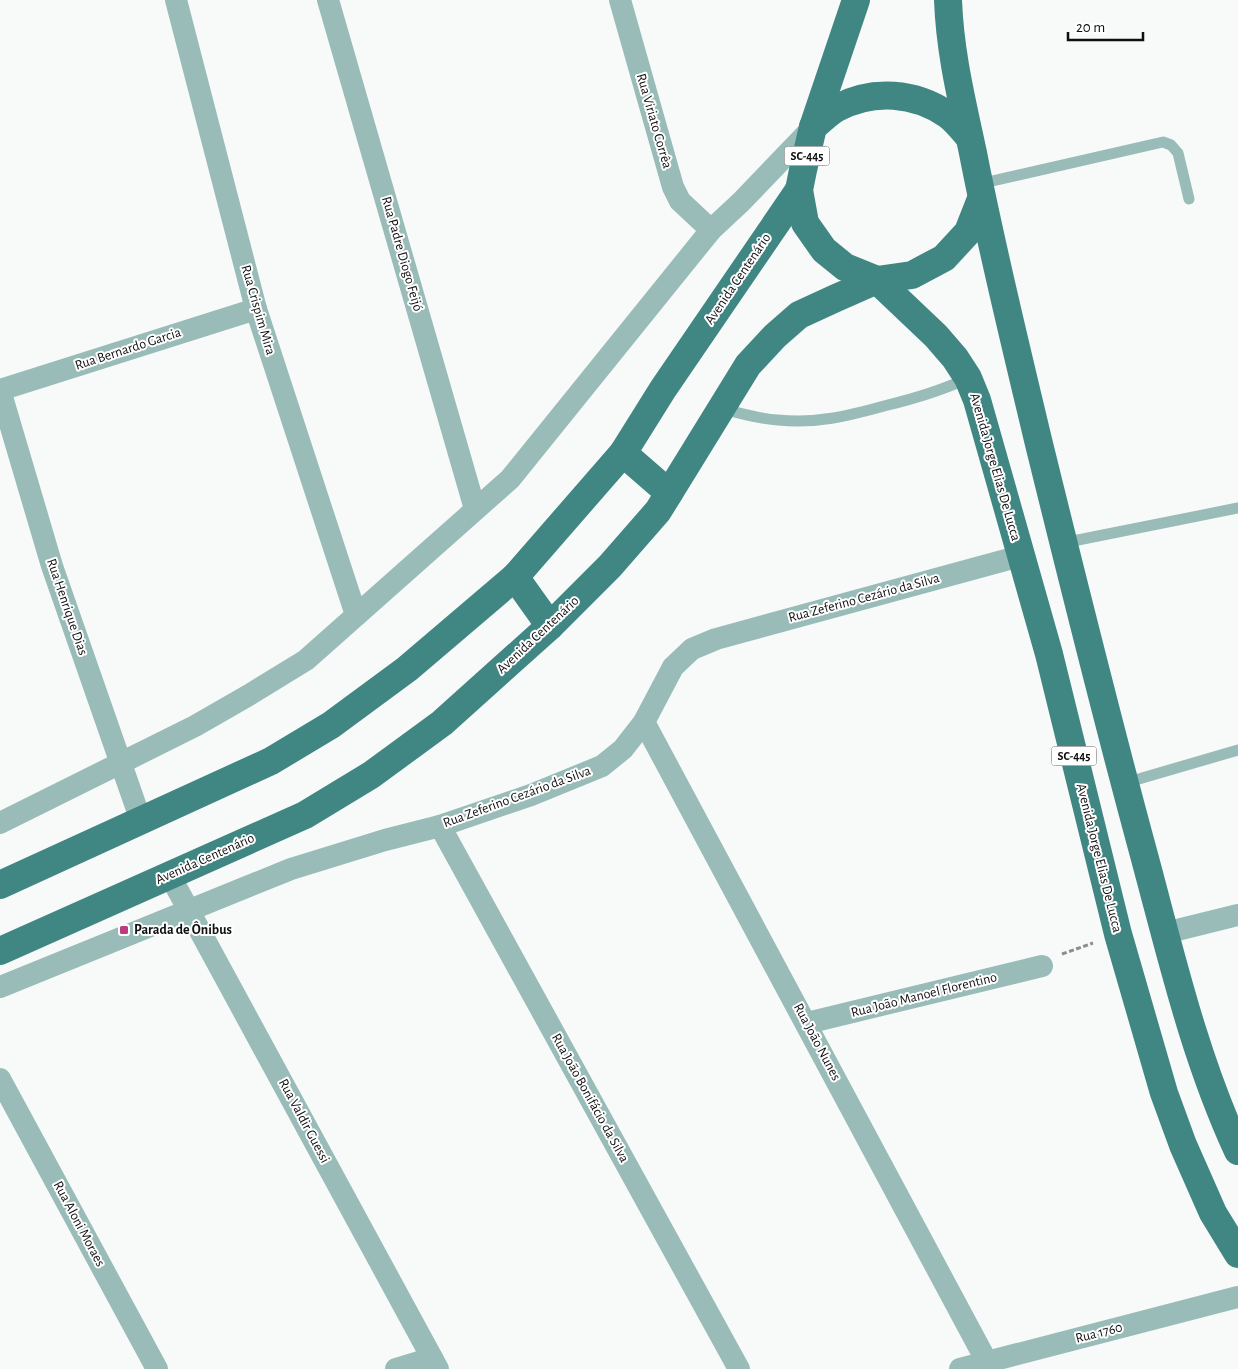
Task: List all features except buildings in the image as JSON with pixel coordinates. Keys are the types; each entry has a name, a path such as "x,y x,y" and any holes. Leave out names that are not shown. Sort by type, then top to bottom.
{"main road":[{"name":"Avenida Centenário","path":"856,0 813,127 799,190 804,223 824,250 845,267 877,280"},
{"name":"SC-445","path":"948,0 952,57 980,191 1063,543 1185,1009 1202,1064 1238,1151"},
{"path":"813,127 836,108 864,97 893,95 923,101 949,116 970,137"},
{"name":"Avenida Centenário","path":"0,885 271,761 331,725 407,670 515,577 623,453 674,373 799,190"},
{"path":"877,280 912,275 944,258 968,232 980,191"},
{"name":"Avenida Centenário","path":"0,951 169,874 305,816 371,775 442,723 550,626 610,566 658,511 748,365 774,336 799,315 877,280"},
{"name":"Avenida Jorge Elias De Lucca","path":"877,280 936,336 955,358 968,378 977,400 1049,654 1118,934 1164,1093 1183,1145 1213,1213 1238,1254"},
{"path":"623,453 669,493"},
{"path":"515,577 550,626"}],"street":[{"name":"Rua Crispim Mira","path":"176,0 256,309 356,615"},
{"name":"Rua Padre Diogo Feijó","path":"328,0 475,509"},
{"name":"Rua Viriato Corrêa","path":"620,0 673,188 680,201 710,230"},
{"path":"0,823 194,726 250,695 306,660 510,479 710,230 741,202 813,127"},
{"name":"Rua Bernardo Garcia","path":"0,390 256,309"},
{"name":"Rua Henrique Dias","path":"0,390 52,566 141,821"},
{"name":"Rua Zeferino Cezário da Silva","path":"0,987 291,869 385,840 440,826 530,795 602,766 623,749 644,722 673,668 692,648 716,639 1020,556"},
{"name":"Rua João Nunes","path":"644,722 987,1362"},
{"name":"Rua João Bonifácio da Silva","path":"440,826 739,1369"},
{"name":"Rua Valdir Guessi","path":"169,874 435,1364"},
{"path":"1165,933 1238,915"},
{"name":"Rua João Manoel Florentino","path":"807,1023 1042,966"},
{"name":"Rua Aloni Moraes","path":"0,1079 157,1369"},
{"name":"Rua 1760","path":"960,1369 1238,1297"},
{"path":"396,1369 435,1364"}],"lane":[{"path":"980,191 1163,142 1171,145 1178,153 1189,199"},
{"path":"722,409 777,420 812,421 840,418 919,397 968,378"},
{"path":"1063,543 1238,508"},
{"path":"1125,783 1238,750"}],"path":[{"path":"1042,966 1061,954 1118,934"}],"place":[{"name":"Parada de Ônibus","path":"124,930"}]}
